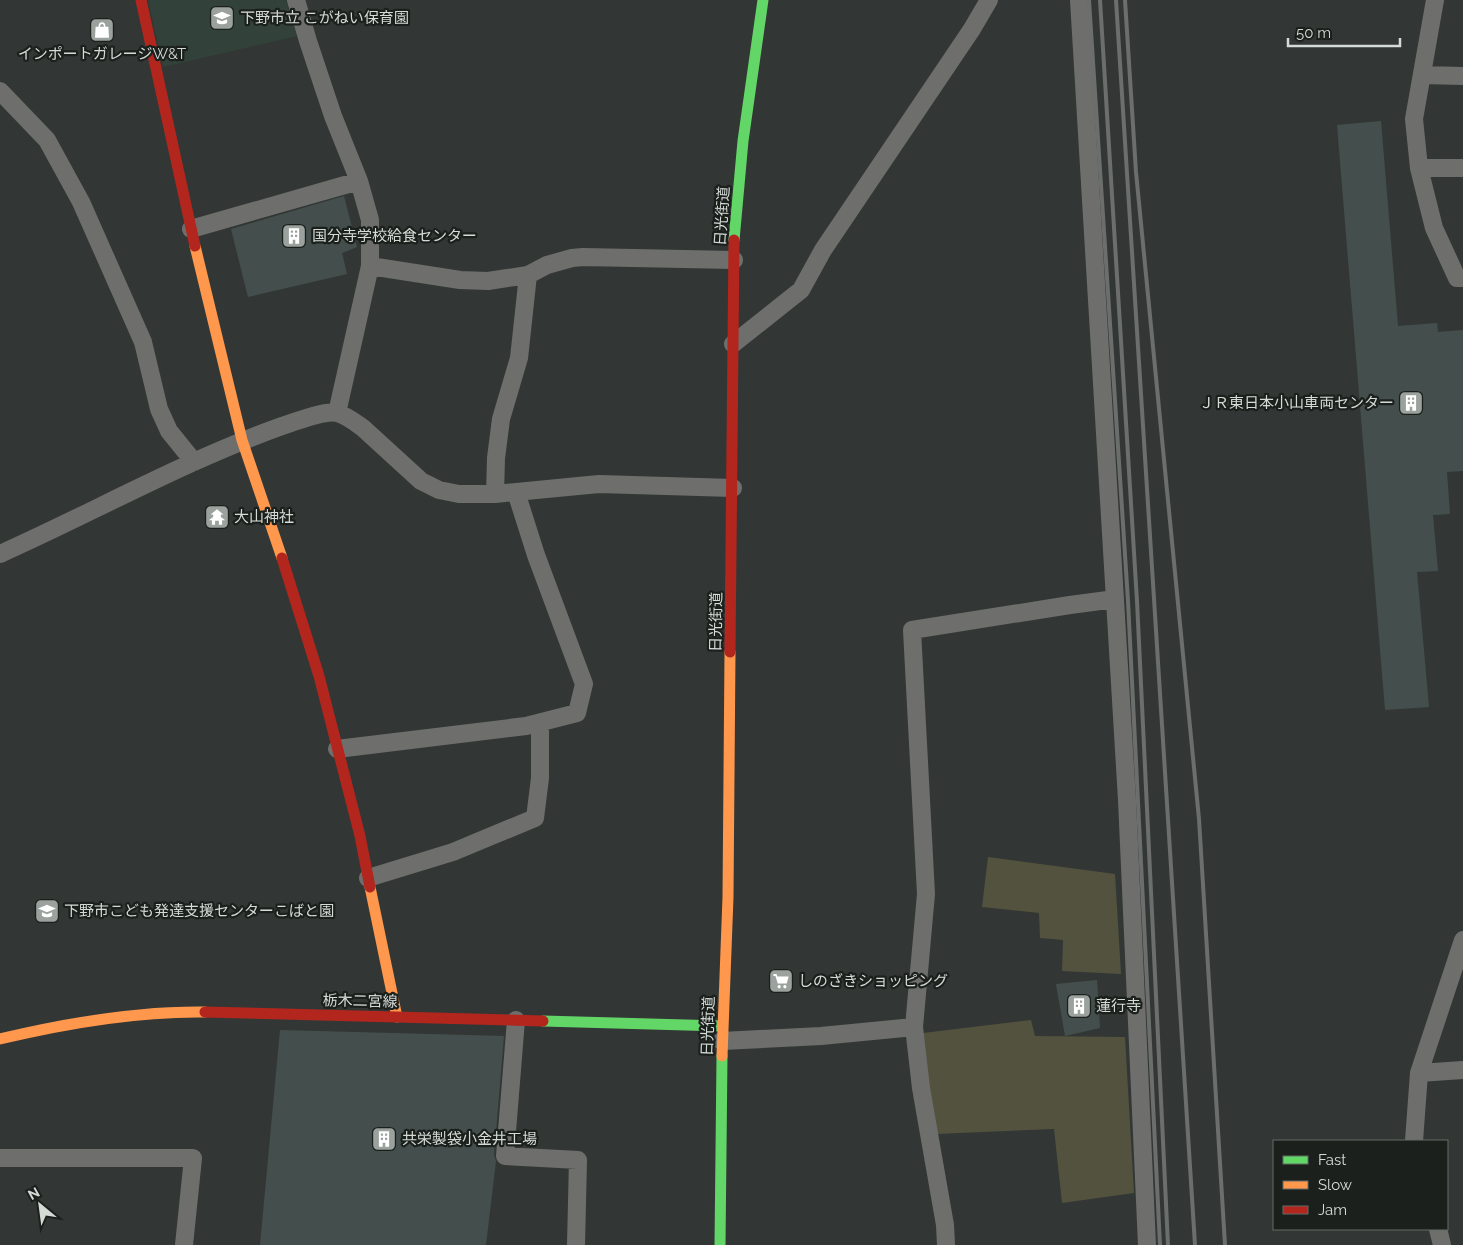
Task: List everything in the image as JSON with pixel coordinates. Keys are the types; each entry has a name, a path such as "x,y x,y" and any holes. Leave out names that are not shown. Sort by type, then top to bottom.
{"main road":[{"path":"141,0 191,229 242,440 319,676 360,836 397,1017"},
{"name":"日光街道","path":"720,1245 722,1033 728,897 734,260 743,141 763,0"},
{"name":"栃木二宮線","path":"0,1039 49,1027 137,1015 190,1012 516,1020 722,1033"}],"street":[{"path":"296,0 330,107 359,181 370,220 370,266 336,413"},
{"path":"733,344 801,290 824,250 972,29 989,0"},
{"path":"1079,0 1127,810 1147,1245"},
{"path":"1435,0 1414,119 1420,168 1434,228 1457,278 1463,278"},
{"path":"1422,75 1463,76"},
{"path":"0,91 47,140 81,202 143,342 159,409 169,431 194,462"},
{"path":"1420,168 1463,168"},
{"path":"191,229 359,181"},
{"path":"370,266 460,280 488,281 528,275 547,266 572,258 582,257 734,260"},
{"path":"495,494 496,458 501,419 519,358 528,275"},
{"path":"0,554 242,440 322,414 336,413 353,420 421,481 439,490 459,494 495,494 599,484 733,488"},
{"path":"338,749 526,726 577,713 584,684 536,555 516,492"},
{"path":"946,1245 945,1225 921,1088 914,1027 926,894 912,630 1115,599"},
{"path":"368,878 454,852 535,818 540,778 540,722"},
{"path":"1414,1140 1419,1073 1463,940"},
{"path":"516,1020 504,1156 578,1160 576,1245"},
{"path":"722,1033 821,1036 914,1027"},
{"path":"1419,1073 1463,1070"},
{"path":"0,1158 193,1158 184,1245"},
{"path":"1438,1230 1442,1245"}],"shaded area":[{"name":"下野市立 こがねい保育園","path":"148,0 286,0 297,36 163,67"},
{"path":"988,857 1115,874 1121,974 1062,971 1063,940 1040,938 1039,913 982,907"},
{"path":"1031,1020 1035,1036 1125,1037 1134,1193 1062,1203 1054,1129 936,1134 928,1087 923,1033"}],"building":[{"name":"ＪＲ東日本小山車両センター","path":"1381,121 1398,326 1437,323 1438,332 1463,330 1463,471 1447,472 1450,514 1433,515 1438,571 1417,572 1429,707 1385,710 1337,125"},
{"name":"国分寺学校給食センター","path":"344,196 357,247 342,253 347,274 248,297 231,229"},
{"name":"蓮行寺","path":"1097,980 1100,1028 1065,1036 1056,984"},
{"name":"共栄製袋小金井工場","path":"280,1030 504,1036 494,1155 496,1161 486,1245 260,1245"}],"railway":[{"path":"1089,0 1128,601 1160,1245"},
{"path":"1100,0 1137,601 1168,1245"},
{"path":"1116,0 1195,1245"},
{"path":"1125,0 1136,172 1199,819 1225,1245"}],"traffic: fast":[{"path":"734,240 743,141 763,0"},
{"path":"543,1021 722,1026"},
{"path":"720,1245 722,1056"}],"traffic: slow":[{"path":"195,246 242,440 282,558"},
{"path":"722,1056 728,897 730,652"},
{"path":"370,887 397,1017"},
{"path":"0,1039 102,1019 179,1012 205,1012"}],"traffic: jam":[{"path":"141,0 195,246"},
{"path":"730,652 734,240"},
{"path":"282,558 319,676 360,836 370,887"},
{"path":"205,1012 543,1021"}],"place":[{"name":"下野市立 こがねい保育園","path":"222,18"},
{"name":"インポートガレージW&T","path":"102,30"},
{"name":"国分寺学校給食センター","path":"294,236"},
{"name":"ＪＲ東日本小山車両センター","path":"1411,403"},
{"name":"大山神社","path":"217,517"},
{"name":"下野市こども発達支援センターこばと園","path":"47,911"},
{"name":"しのざきショッピング","path":"781,981"},
{"name":"蓮行寺","path":"1079,1006"},
{"name":"共栄製袋小金井工場","path":"384,1139"}]}
